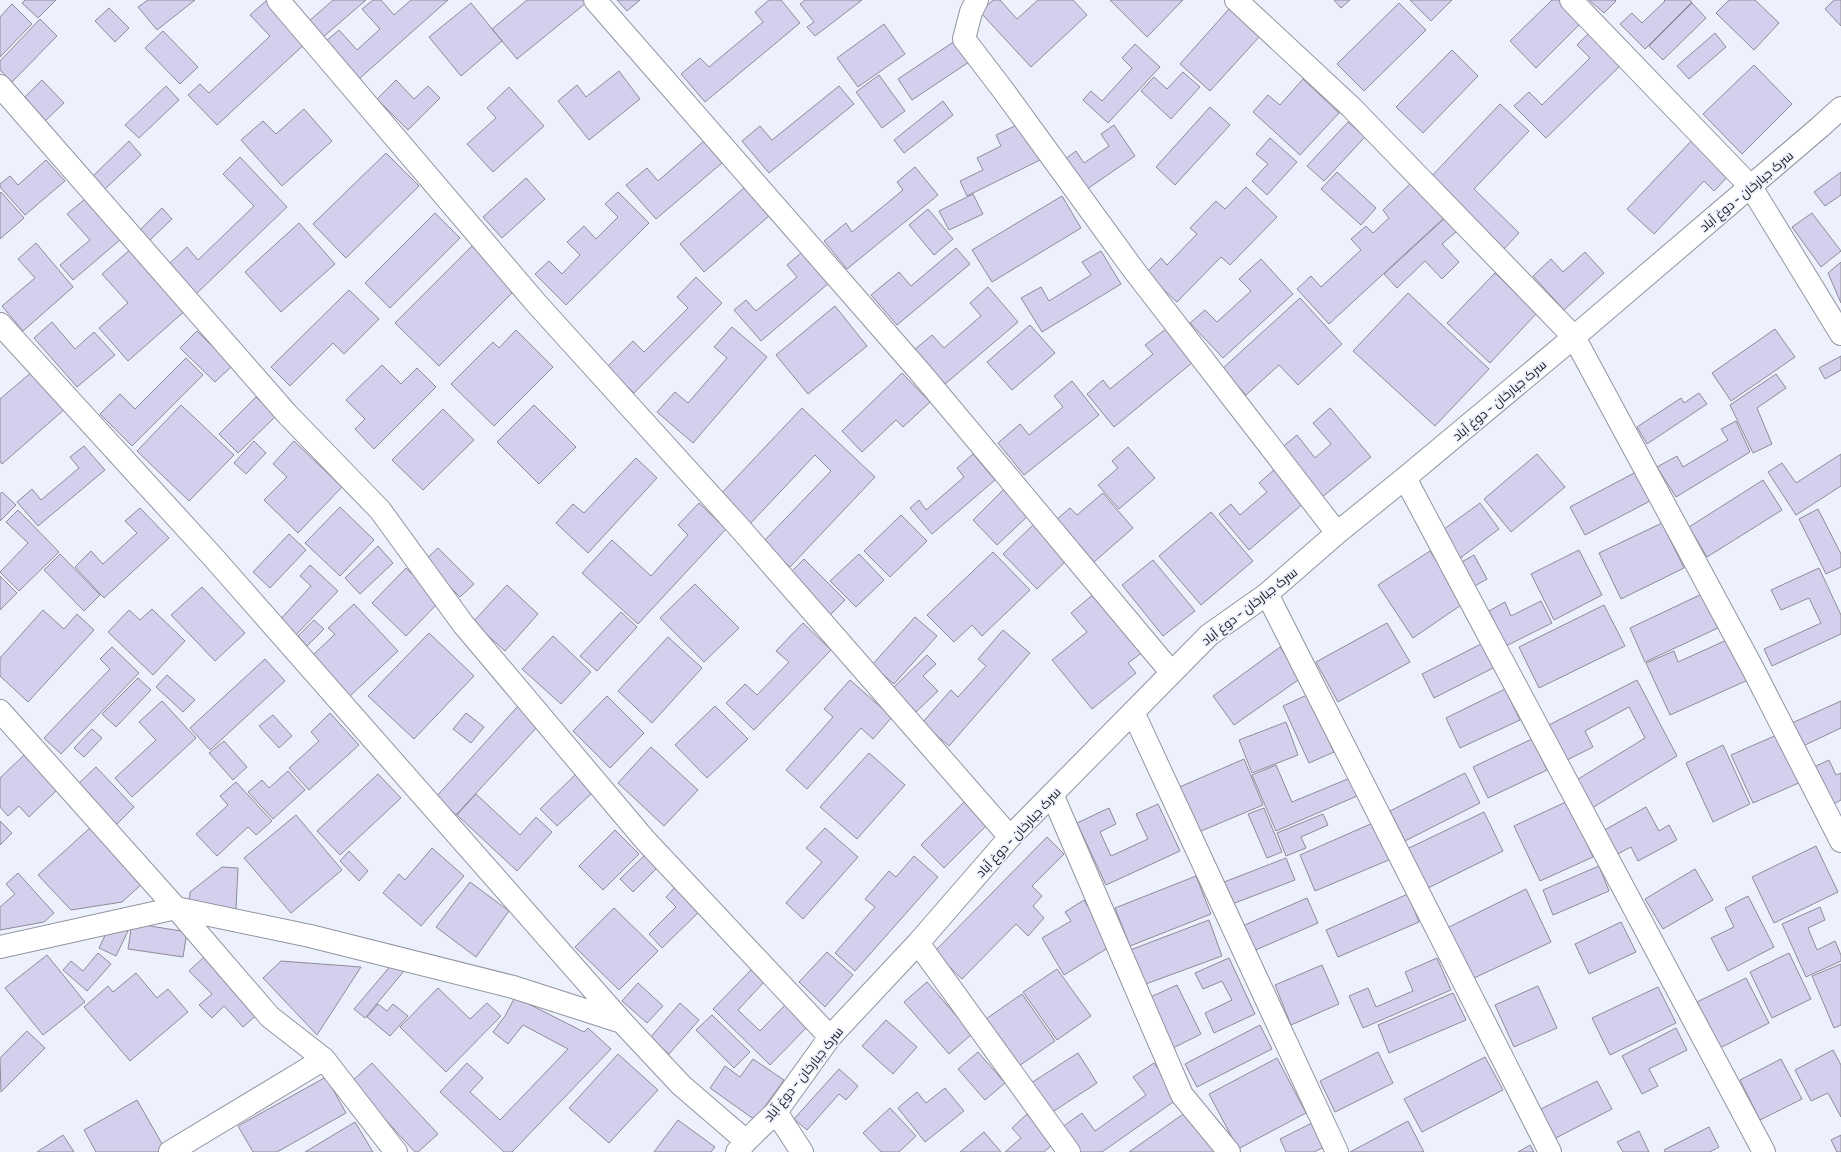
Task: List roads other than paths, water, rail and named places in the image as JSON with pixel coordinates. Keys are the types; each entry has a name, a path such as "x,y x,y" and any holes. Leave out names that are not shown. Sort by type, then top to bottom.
{"street":[{"path":"278,0 536,303 738,526 1010,837"},
{"path":"595,0 920,372 1171,672"},
{"path":"977,0 971,12 964,39 1004,90 1133,269 1337,532"},
{"path":"1570,0 1751,187 1841,334"},
{"path":"1240,1 1351,107 1574,337 1749,662 1841,841"},
{"path":"0,86 287,414 380,510 463,624 645,840 830,1038"},
{"name":"سرک جبارخان - دوغ آباد","path":"741,1146 776,1112 830,1038 918,943 1010,837 1208,635 1267,594 1337,532 1405,478 1574,337 1751,187 1841,108"},
{"path":"0,324 213,557 622,1022 741,1146"},
{"path":"1405,478 1471,598 1764,1152"},
{"path":"1267,594 1550,1152"},
{"path":"0,711 176,908 270,1017 324,1060 396,1152"},
{"path":"1133,712 1338,1152"},
{"path":"1052,794 1182,1095 1229,1152"},
{"path":"0,947 176,908 310,936 513,987 622,1022"},
{"path":"918,943 1069,1152"},
{"path":"170,1152 324,1060"},
{"path":"776,1112 802,1152"}]}
